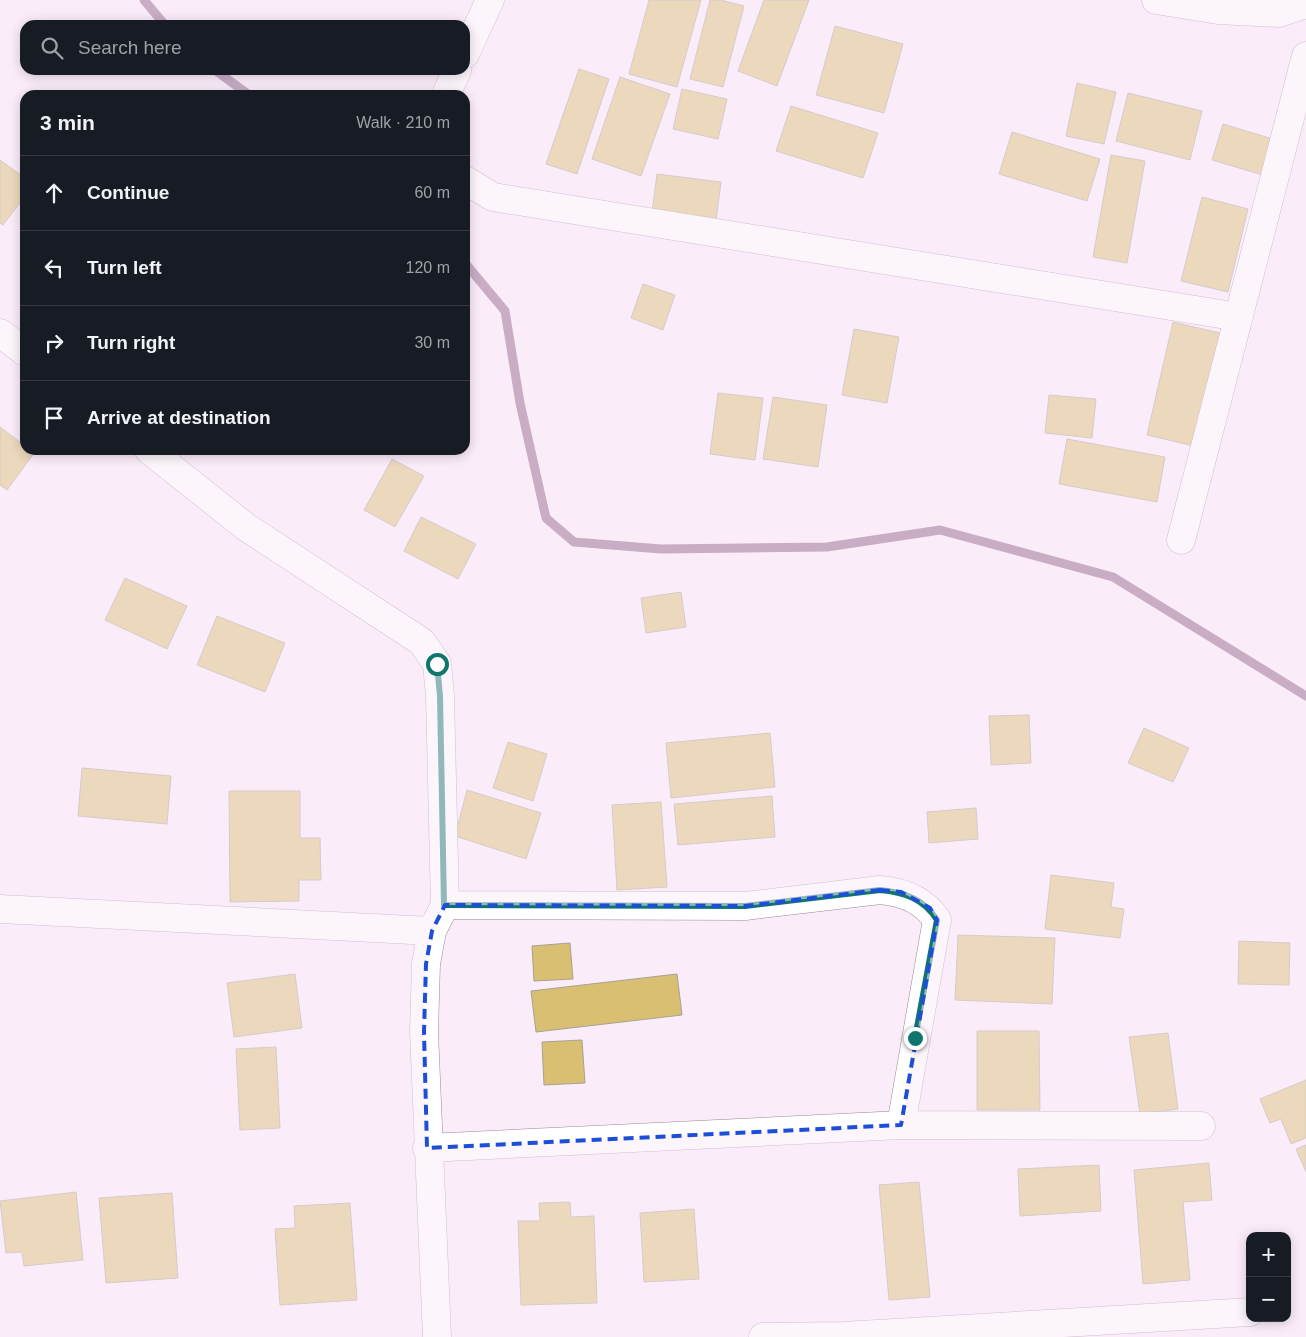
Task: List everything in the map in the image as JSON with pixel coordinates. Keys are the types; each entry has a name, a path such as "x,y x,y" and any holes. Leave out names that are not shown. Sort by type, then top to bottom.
{"street":[{"path":"470,43 490,0"},
{"path":"1156,0 1218,10 1279,13 1306,4"},
{"path":"1181,540 1306,56"},
{"path":"448,90 456,75"},
{"path":"470,183 493,197 1239,316"},
{"path":"0,333 20,348"},
{"path":"155,455 246,527 422,642 437,664 440,696 444,905 432,931 426,964 424,1032 437,1337"},
{"path":"444,905 745,906 880,890 901,892 930,908 937,920 901,1125"},
{"path":"0,909 432,931"},
{"path":"428,1148 901,1125 1201,1126"},
{"path":"763,1337 984,1332 1246,1312"}],"highlighted area":[{"path":"880,890 901,892 930,908 937,920 901,1125 427,1148 424,1032 426,964 432,931 445,905 745,906"}],"building":[{"path":"649,0 701,0 677,87 629,74"},
{"path":"710,0 721,0 744,6 723,87 690,79"},
{"path":"764,0 809,0 777,86 738,71"},
{"path":"835,26 903,44 884,113 816,95"},
{"path":"579,69 609,79 577,174 546,164"},
{"path":"620,77 670,94 641,176 592,159"},
{"path":"1077,83 1116,92 1104,144 1066,136"},
{"path":"682,89 727,99 718,139 673,129"},
{"path":"1128,93 1202,111 1190,160 1116,141"},
{"path":"791,106 878,133 863,178 776,151"},
{"path":"1223,124 1276,140 1266,176 1212,160"},
{"path":"1012,132 1100,159 1087,201 999,174"},
{"path":"1111,155 1145,161 1127,263 1093,257"},
{"path":"0,160 20,174 20,203 3,225 0,223"},
{"path":"657,174 721,182 715,228 651,219"},
{"path":"1202,197 1248,209 1228,292 1181,281"},
{"path":"643,284 675,295 663,330 631,318"},
{"path":"1173,322 1220,333 1194,446 1147,435"},
{"path":"854,329 899,337 887,403 842,395"},
{"path":"718,393 763,398 755,460 710,454"},
{"path":"1049,395 1096,399 1092,438 1045,433"},
{"path":"773,397 827,405 818,467 763,459"},
{"path":"0,427 20,442 20,455 33,455 7,490 0,485"},
{"path":"1067,439 1165,457 1157,502 1059,484"},
{"path":"392,459 424,476 395,527 364,510"},
{"path":"421,517 476,544 458,579 404,551"},
{"path":"125,578 187,606 167,649 105,620"},
{"path":"681,592 686,627 646,633 641,598"},
{"path":"217,616 285,643 265,692 197,665"},
{"path":"1029,715 1031,763 991,765 989,716"},
{"path":"1144,728 1189,748 1173,782 1128,763"},
{"path":"770,733 775,787 671,798 666,743"},
{"path":"508,742 547,754 533,801 493,788"},
{"path":"82,768 171,776 167,824 78,816"},
{"path":"467,790 541,813 526,859 455,836"},
{"path":"229,791 300,791 300,838 320,838 321,880 299,880 299,901 230,902"},
{"path":"772,796 775,837 678,845 674,804"},
{"path":"661,802 667,887 617,890 612,805"},
{"path":"976,808 978,839 929,843 927,812"},
{"path":"1051,875 1114,883 1111,907 1124,909 1120,938 1045,929"},
{"path":"958,935 1055,938 1052,1004 955,1000"},
{"path":"1239,941 1290,943 1289,985 1238,984"},
{"path":"570,943 573,979 534,981 532,946"},
{"path":"295,974 302,1028 234,1037 227,983"},
{"path":"677,974 682,1015 536,1032 531,991"},
{"path":"977,1031 1039,1031 1040,1110 977,1110"},
{"path":"1168,1033 1178,1109 1140,1114 1129,1037"},
{"path":"582,1040 585,1083 544,1085 542,1042"},
{"path":"276,1047 280,1128 240,1130 236,1049"},
{"path":"1306,1080 1306,1138 1291,1144 1281,1119 1270,1123 1260,1099"},
{"path":"1306,1145 1306,1172 1296,1149"},
{"path":"1209,1163 1212,1200 1183,1202 1190,1280 1143,1284 1134,1170"},
{"path":"1099,1165 1101,1211 1020,1216 1018,1169"},
{"path":"919,1182 930,1297 889,1300 879,1185"},
{"path":"76,1192 83,1260 24,1266 22,1252 6,1253 0,1201"},
{"path":"172,1193 178,1278 106,1283 99,1198"},
{"path":"570,1202 571,1217 594,1216 597,1303 521,1305 518,1221 540,1221 539,1203"},
{"path":"350,1203 357,1300 280,1305 275,1229 295,1228 294,1206"},
{"path":"694,1209 699,1279 644,1282 640,1213"}],"waterway":[{"path":"144,0 161,20"},
{"path":"222,75 242,90"},
{"path":"470,269 505,311 520,403 546,518 574,542 661,549 827,547 940,530 1113,577 1306,696"}],"route":[{"path":"437,664 440,696 444,905 745,906 880,890 901,892 930,908 937,920 915,1038"}]}
